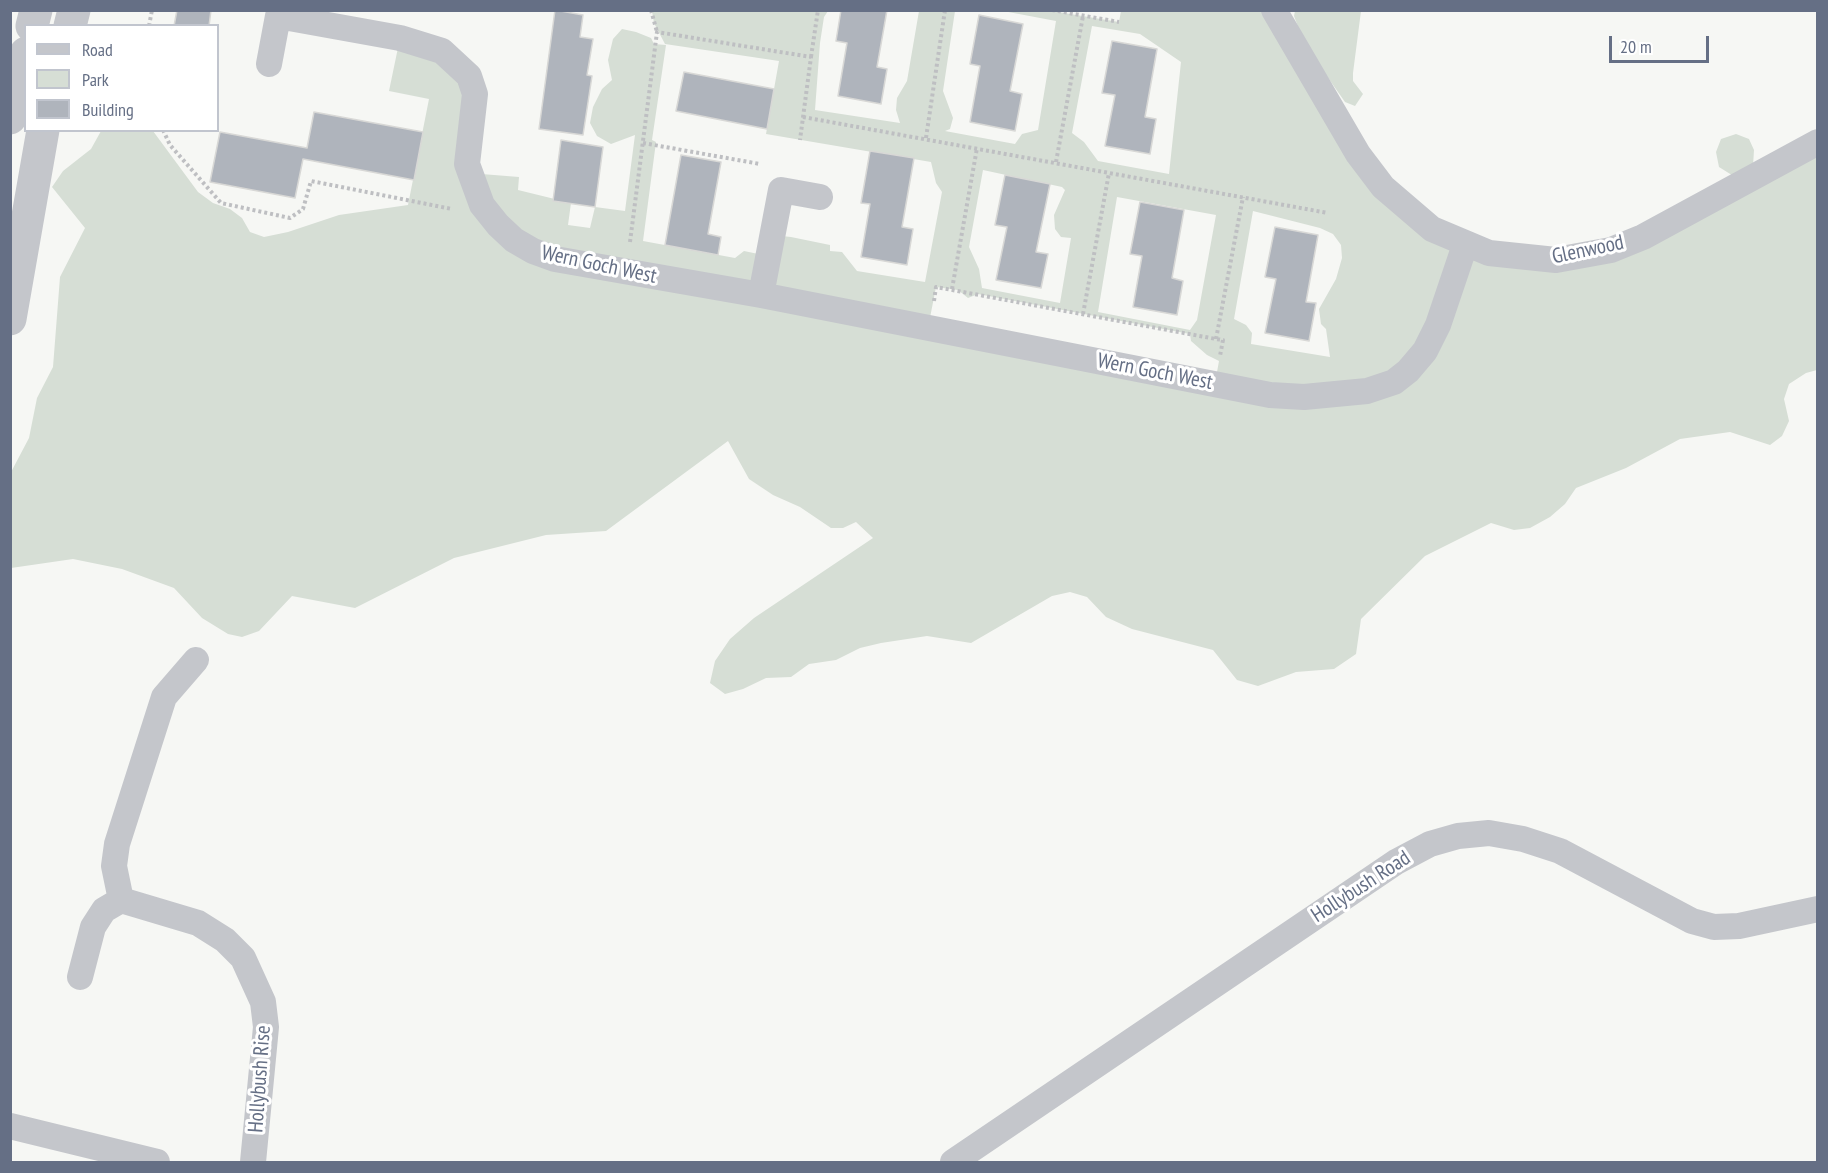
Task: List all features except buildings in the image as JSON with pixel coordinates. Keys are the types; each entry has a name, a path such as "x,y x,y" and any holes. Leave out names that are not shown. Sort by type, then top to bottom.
{"street":[{"name":"Glenwood","path":"1274,10 1359,154 1383,187 1432,229 1465,245 1489,253 1556,260 1611,250 1643,237 1818,142"},
{"name":"Wern Goch West","path":"269,64 278,16 400,38 442,51 469,76 475,94 475,110 467,164 478,196 498,225 514,240 533,251 555,259 761,295 1270,395 1304,397 1367,391 1394,382 1408,371 1425,351 1438,325 1465,245"},
{"path":"10,118 24,61"},
{"path":"10,319 43,132"},
{"path":"761,295 781,190 820,197"},
{"path":"80,977 93,927 104,910 121,900 114,866 117,844 164,697 196,660"},
{"name":"Hollybush Road","path":"953,1162 1396,862 1430,844 1458,836 1489,833 1523,839 1560,851 1692,921 1714,927 1739,926 1818,909"},
{"name":"Hollybush Rise","path":"121,900 198,923 225,940 247,966 263,1002 266,1027 253,1162"},
{"path":"10,1126 157,1162"}],"path":[{"path":"626,272 657,32 651,10"},
{"path":"800,141 818,10"},
{"path":"926,138 945,10"},
{"path":"1052,10 1119,22"},
{"path":"1056,162 1083,16"},
{"path":"657,32 811,57"},
{"path":"803,117 1328,213"},
{"path":"163,132 170,145 221,203 290,218 303,209 311,181 454,210 459,216"},
{"path":"643,143 760,164"},
{"path":"952,289 977,148"},
{"path":"1083,314 1109,173"},
{"path":"1216,339 1243,196"},
{"path":"928,328 936,287 1224,340 1215,384"}],"green space":[{"path":"652,11 828,11 824,17 820,43 815,110 900,123 896,110 897,98 907,81 919,11 955,11 943,91 953,118 950,129 945,131 1015,144 1022,134 1038,130 1056,21 1003,11 1052,11 1119,22 1121,11 1274,11 1358,154 1465,245 1584,256 1817,142 1817,370 1806,373 1789,384 1784,399 1789,421 1782,436 1770,445 1730,432 1680,439 1626,468 1576,488 1565,504 1550,517 1530,528 1514,530 1491,523 1425,556 1361,619 1356,654 1334,669 1296,672 1258,686 1237,680 1213,650 1132,629 1106,617 1087,597 1070,592 1052,596 971,643 927,636 881,643 860,648 836,660 809,664 791,677 766,678 743,689 725,694 710,683 715,661 730,639 754,618 873,538 856,522 843,528 831,528 800,507 773,495 749,479 728,441 606,531 546,535 454,558 355,608 292,596 259,631 242,637 228,634 202,618 174,588 122,569 73,559 11,568 10,474 29,438 37,398 53,367 60,277 85,228 52,187 63,171 91,149 100,132 154,132 198,192 213,203 230,209 242,218 250,232 264,237 288,232 339,215 408,205 429,99 389,91 400,38 469,76 469,173 519,177 518,190 571,203 568,225 590,228 595,207 625,211 635,135 611,144 597,136 590,123 593,107 602,89 612,80 608,60 613,39 622,29 651,38 654,44 666,45 652,140 656,142 643,241 735,258 744,251 768,256 772,235 791,237 830,245 830,251 842,252 857,271 925,282 942,192 936,183 931,162 766,134 779,61 665,44 654,23","holes":["1092,26 1140,34 1181,62 1169,174 1098,161 1084,142 1072,133","983,170 1062,187 1065,190 1054,215 1055,229 1061,237 1071,238 1060,303 982,288 979,269 969,247","1117,197 1216,215 1197,320 1190,330 1098,312","1253,211 1320,228 1333,234 1341,245 1342,258 1336,279 1319,309 1321,324 1326,329 1330,357 1251,344 1252,333 1246,325 1234,319","936,287 958,290 968,298 978,294 1190,334 1191,341 1207,355 1219,361 1215,383 928,328"]},
{"path":"1295,11 1361,11 1353,81 1363,94 1355,106 1345,102 1317,62 1302,37 1294,16"},
{"path":"1736,134 1749,139 1754,150 1753,166 1735,177 1719,167 1716,152 1721,139"}]}
